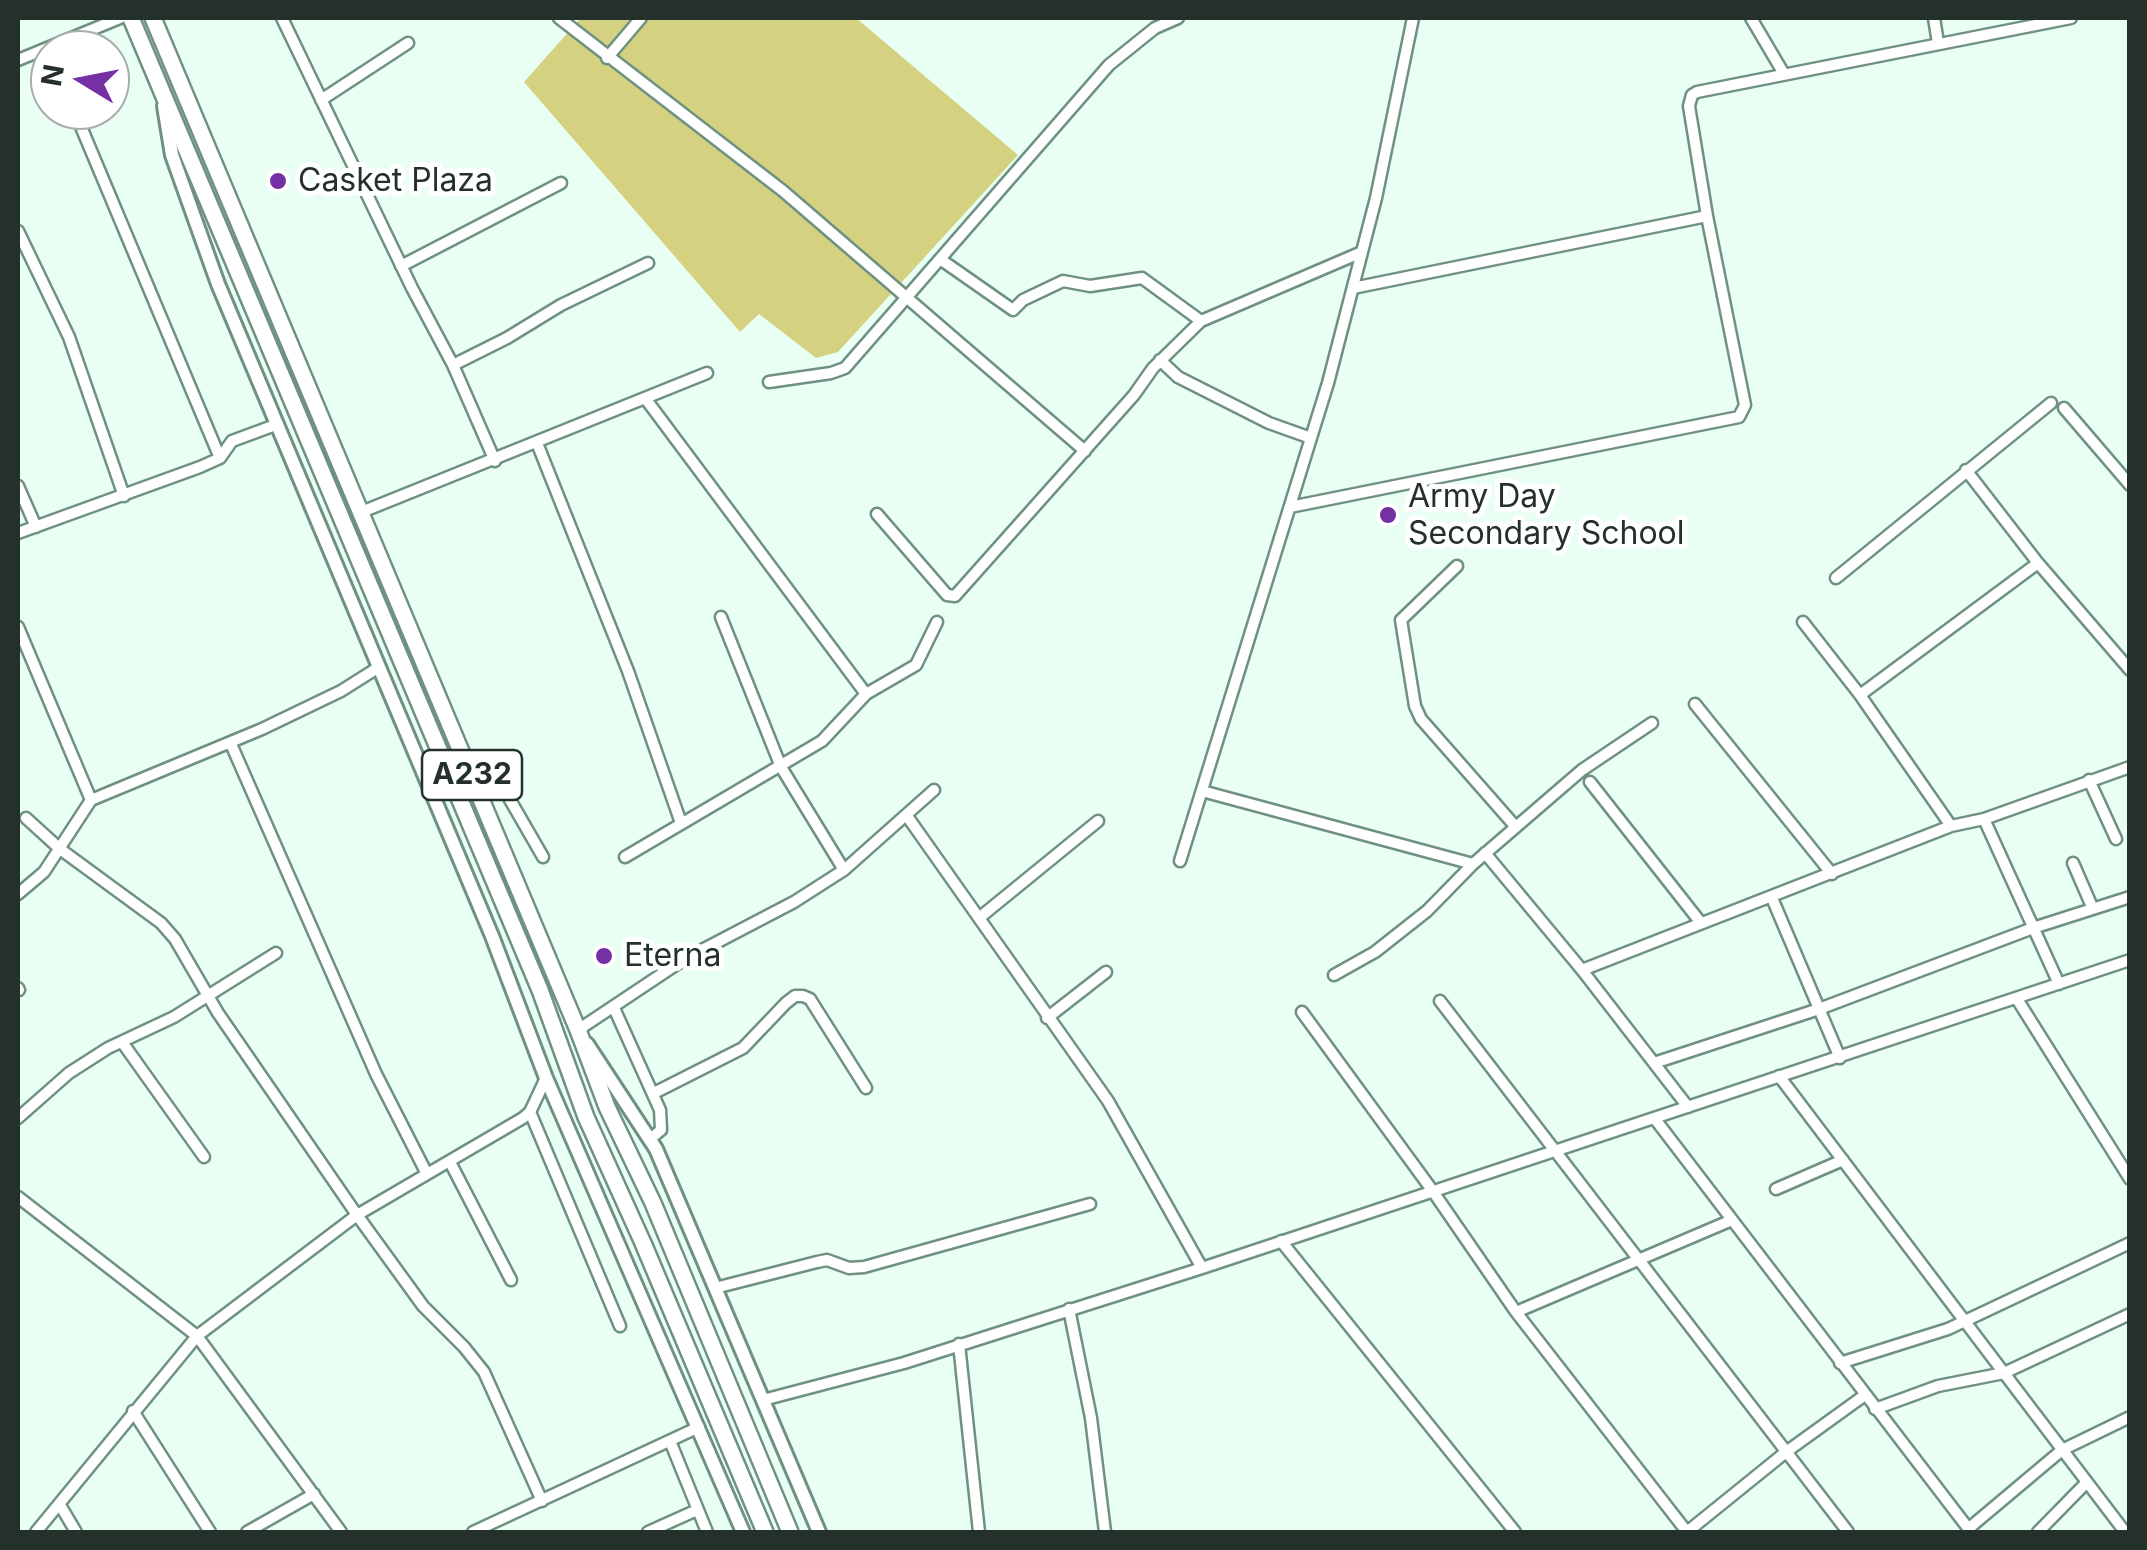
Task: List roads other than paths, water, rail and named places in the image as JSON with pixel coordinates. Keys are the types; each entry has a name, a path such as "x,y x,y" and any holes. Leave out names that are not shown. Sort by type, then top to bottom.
{"highway":[{"name":"A232","path":"130,18 540,990 586,1118 765,1532"},
{"name":"A232","path":"153,18 578,1030 606,1108 653,1203 790,1532"}],"main road":[{"path":"162,94 172,155 218,284 492,936 546,1078 743,1532"},
{"path":"578,1030 650,1139 819,1532"}],"street":[{"path":"93,30 120,18"},
{"path":"282,18 401,266 453,364 495,461"},
{"path":"559,18 782,191 1084,451"},
{"path":"607,58 641,18"},
{"path":"769,382 846,368 1109,66 1155,28 1178,18"},
{"path":"1180,862 1311,438 1353,288 1413,18"},
{"path":"1751,18 1784,74"},
{"path":"1934,18 1938,43"},
{"path":"1290,507 1739,417 1745,405 1707,216 1689,100 1697,92 2071,18"},
{"path":"321,100 408,43"},
{"path":"82,130 220,458"},
{"path":"401,266 561,183"},
{"path":"1353,288 1707,216"},
{"path":"18,232 69,336 124,496"},
{"path":"878,514 951,597 1084,451 1160,360 1201,321 1362,252"},
{"path":"940,259 1013,310 1023,300 1062,281 1090,286 1142,278 1201,321"},
{"path":"453,364 648,262"},
{"path":"1160,360 1178,377 1268,423 1311,438"},
{"path":"359,513 707,373"},
{"path":"645,398 866,694"},
{"path":"1836,578 2051,403"},
{"path":"2064,408 2130,485"},
{"path":"18,533 220,458 232,441 278,424"},
{"path":"537,443 628,670 681,823"},
{"path":"1966,470 2038,563 2130,670"},
{"path":"18,486 36,527"},
{"path":"1860,696 2038,563"},
{"path":"1457,566 1401,620 1415,706 1421,719 1515,826"},
{"path":"721,618 781,768 844,870"},
{"path":"626,858 822,741 866,694 916,665 937,622"},
{"path":"1803,622 1952,826"},
{"path":"18,627 91,800"},
{"path":"18,894 44,872 91,800 230,744 341,691 379,667"},
{"path":"1696,704 1832,874"},
{"path":"1334,975 1376,952 1427,911 1473,864 1582,770 1652,723"},
{"path":"230,744 376,1074 428,1174"},
{"path":"1582,970 1952,826 1984,819 2130,767"},
{"path":"470,771 486,768 494,772 543,857"},
{"path":"2089,780 2116,839"},
{"path":"1590,782 1701,924"},
{"path":"578,1030 683,960 794,902 844,870 934,790"},
{"path":"1202,791 1473,864"},
{"path":"907,816 1108,1101 1202,1268"},
{"path":"26,818 60,849 161,923 175,940 208,996 357,1216 423,1306 484,1372 542,1501"},
{"path":"1984,819 2058,984"},
{"path":"979,918 1098,820"},
{"path":"1485,854 1582,970 1688,1108"},
{"path":"2073,862 2093,909"},
{"path":"1654,1063 1819,1009 2033,928 2130,896"},
{"path":"1772,898 1840,1058"},
{"path":"18,1118 69,1073 174,1017 276,954"},
{"path":"763,1400 904,1363 1202,1268 2130,960"},
{"path":"1047,1018 1106,972"},
{"path":"654,1093 744,1048 795,996 810,999 866,1088"},
{"path":"2016,998 2130,1179"},
{"path":"1440,1001 1848,1532"},
{"path":"614,1008 654,1093 662,1121 660,1130 650,1139"},
{"path":"1302,1012 1516,1312 1687,1532 1786,1452 1865,1395"},
{"path":"122,1042 204,1156"},
{"path":"1779,1076 2123,1530"},
{"path":"36,1532 196,1336 357,1216 530,1112 546,1078"},
{"path":"530,1112 620,1326"},
{"path":"1655,1119 1970,1531 2062,1450 2130,1417"},
{"path":"1776,1189 1844,1160"},
{"path":"450,1162 511,1280"},
{"path":"18,1197 196,1336 341,1532"},
{"path":"716,1288 827,1260 849,1268 864,1268 1090,1204"},
{"path":"1516,1312 1732,1220"},
{"path":"1281,1241 1515,1532"},
{"path":"1840,1363 1965,1321 2130,1243"},
{"path":"1069,1309 1091,1418 1105,1532"},
{"path":"1875,1409 1938,1386 2004,1373 2130,1314"},
{"path":"959,1344 979,1532"},
{"path":"133,1411 210,1532"},
{"path":"472,1532 699,1427"},
{"path":"670,1440 707,1532"},
{"path":"2038,1532 2087,1482"},
{"path":"247,1532 314,1494"},
{"path":"60,1505 76,1532"},
{"path":"648,1532 697,1510"}],"place":[{"name":"Casket Plaza","path":"278,181"},
{"name":"Army Day Secondary School","path":"1388,515"},
{"name":"Eterna","path":"604,956"}]}
